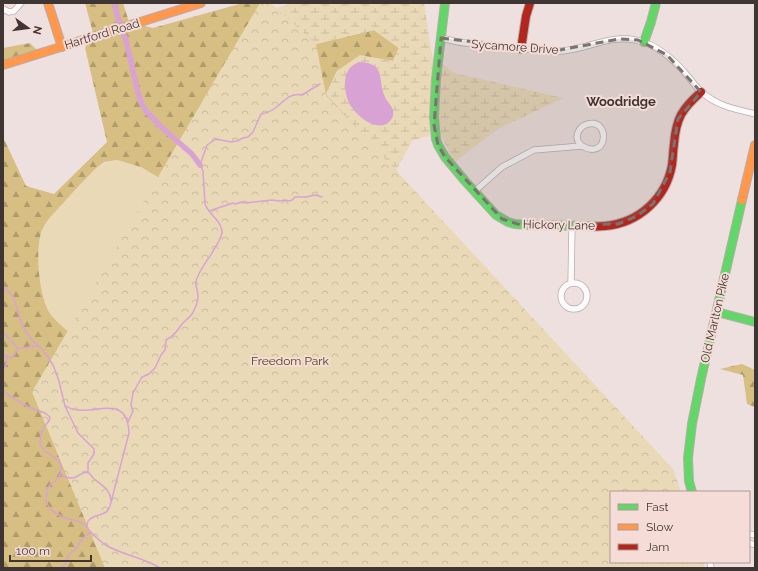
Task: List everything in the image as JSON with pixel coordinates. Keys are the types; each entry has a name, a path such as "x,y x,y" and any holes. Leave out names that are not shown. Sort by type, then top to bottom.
{"street":[{"path":"3,9 9,12 14,11 21,3"},
{"path":"48,3 62,47"},
{"name":"Hartford Road","path":"3,65 201,3"},
{"name":"Hickory Lane","path":"445,3 434,110 435,132 438,145 450,163 496,215 508,222 528,225 612,225 637,216 648,209 665,186 670,172 678,119 686,106 701,92"},
{"path":"521,49 526,16 530,3"},
{"path":"644,42 656,3"},
{"name":"Sycamore Drive","path":"441,38 462,43 554,51 570,50 605,41 632,39 644,42 661,51 677,64 701,92 709,98 730,108 755,114"},
{"path":"475,191 502,167 534,150 582,146 588,149 594,149 600,146 603,141 604,135 602,129 591,123 580,129 578,141 582,146"},
{"name":"Old Marlton Pike","path":"692,491 688,465 689,440 701,378 755,145"},
{"path":"571,283 572,226"},
{"path":"571,283 579,283 584,288 587,295 585,302 580,307 572,309 566,306 561,300 561,292 565,286 571,283"},
{"path":"717,312 755,322"}],"highlighted area":[{"path":"441,38 554,51 619,39 638,40 667,55 701,92 678,119 670,172 653,204 637,216 618,224 521,225 502,219 445,157 438,145 434,125"}],"green space":[{"path":"85,3 123,3 129,22 153,28 243,3 270,3 316,44 374,30 399,48 393,61 360,56 337,71 326,94 408,184 215,568 3,568 3,137 26,186 54,194 107,142 85,48 93,33","holes":["117,160 141,167 161,179 70,333 49,312 40,283 38,258 40,236 43,228 50,217 80,184 104,162"]},
{"name":"Freedom Park","path":"260,3 270,3 316,44 326,95 673,469 681,491 610,491 610,563 704,563 704,568 105,568 32,392"},
{"path":"294,3 424,3 432,56 454,73 563,98 498,129 454,162 440,132 412,141 396,171 326,94 337,71 360,55 393,61 399,48 374,30 316,44 276,8"},
{"path":"30,43 37,50 3,61 3,48"},
{"path":"117,160 141,167 161,179 70,333 53,318 46,304 40,283 38,258 40,236 50,217 95,169 104,163"},
{"path":"742,364 755,370 755,407 747,404 743,375 720,369"}],"shaded area":[{"path":"359,62 368,63 374,66 380,74 383,91 393,110 393,116 388,123 378,125 369,122 353,109 348,100 345,79 348,70"}],"waterway":[{"path":"114,3 126,40 138,93 142,104 146,111 160,126 192,154 200,165"},
{"path":"128,422 133,411 131,405 133,393 142,377 149,374 155,368 165,350 166,340 174,334 194,310 198,298 196,284 197,279 200,271 219,242 221,236 222,232 220,225 205,204 203,171 200,165 207,145 216,139 231,142 248,137 253,132 261,114 272,110 293,95 302,95 320,84"},
{"path":"209,211 233,203 272,200 289,201 295,197 315,195 322,197"},
{"path":"3,286 13,296 23,327 31,339 43,350 53,365 59,381 65,406 78,433 94,449 94,454 88,463 88,472 108,491 111,501"},
{"path":"3,332 18,348"},
{"path":"18,348 37,346"},
{"path":"3,354 11,358 14,356 18,348"},
{"path":"3,371 6,365 7,356"},
{"path":"3,390 8,395 28,407 45,413 50,417 49,421 44,427 40,442 44,450 57,459 61,466 61,473 59,477 50,485 47,492 46,500 51,509 61,516 83,524 104,544 111,548 160,568"},
{"path":"66,406 75,410 105,408 114,409 121,412 127,420 129,433 110,507 105,513 89,520 87,526"},
{"path":"60,475 72,478 88,472"},
{"path":"61,568 65,564 69,554 75,550 83,538 91,532"}],"traffic: fast":[{"path":"445,3 436,79 434,117 436,139 445,157 496,215 508,222 528,225 581,226"},
{"path":"644,42 656,3"},
{"path":"692,491 689,481 688,458 692,424 742,200"},
{"path":"717,312 755,322"}],"traffic: slow":[{"path":"48,3 62,47"},
{"path":"3,65 201,3"},
{"path":"742,200 755,145"}],"traffic: jam":[{"path":"521,49 526,16 530,3"},
{"path":"581,226 605,226 617,224 629,220 649,207 664,188 669,177 678,121 685,109 701,92"}],"district":[{"name":"Woodridge","path":"621,101"}]}
